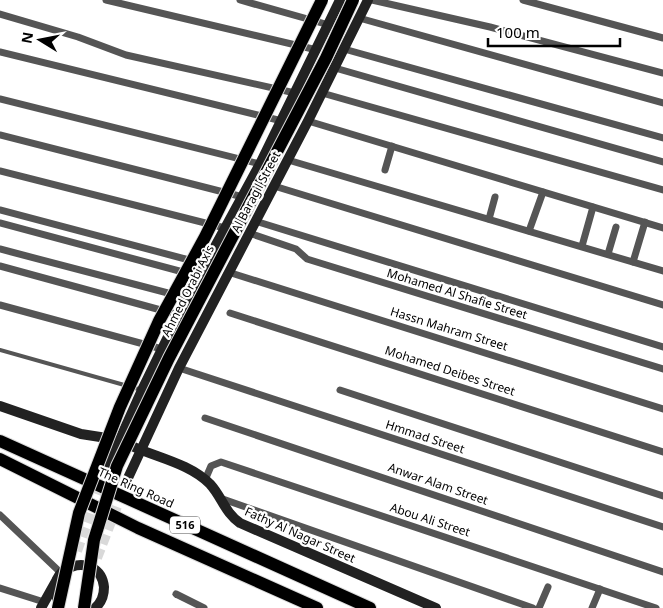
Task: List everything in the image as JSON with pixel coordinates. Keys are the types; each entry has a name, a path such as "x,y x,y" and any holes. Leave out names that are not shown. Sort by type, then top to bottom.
{"highway":[{"name":"Ahmed Orabi Axis","path":"55,606 78,513 120,407 159,321 204,237 322,0"},
{"name":"Ahmed Orabi Axis","path":"84,608 94,540 117,466 169,358 326,58 353,0"},
{"name":"The Ring Road","path":"0,441 370,608"},
{"name":"516","path":"0,459 138,528 317,608"}],"street":[{"path":"106,0 317,50"},
{"path":"240,0 329,24"},
{"name":"Al Baragil Street","path":"107,468 142,390 187,298 282,121 317,50 338,0"},
{"path":"370,0 490,27 663,73"},
{"name":"Al Baragil Street","path":"128,478 179,368 370,0"},
{"path":"523,0 663,38"},
{"path":"0,14 78,37 126,55 296,93"},
{"path":"360,18 663,103"},
{"path":"344,49 663,138"},
{"path":"0,52 282,121"},
{"path":"335,68 663,162"},
{"path":"322,93 663,190"},
{"path":"0,99 260,164"},
{"path":"308,122 663,228"},
{"path":"0,135 243,196"},
{"path":"385,170 392,146"},
{"path":"288,160 663,270"},
{"path":"0,171 225,228"},
{"path":"274,186 663,305"},
{"path":"529,231 543,192"},
{"path":"490,219 495,197"},
{"path":"582,246 593,207"},
{"path":"0,210 205,264"},
{"path":"256,221 663,347"},
{"path":"634,262 645,222"},
{"path":"0,223 198,276"},
{"path":"608,254 616,227"},
{"name":"Mohamed Al Shafie Street","path":"249,233 296,248 307,259 663,369"},
{"path":"0,249 187,298"},
{"path":"0,266 179,315"},
{"name":"Hassn Mahram Street","path":"228,272 663,409"},
{"path":"0,305 162,349"},
{"name":"Mohamed Deibes Street","path":"230,312 663,452"},
{"name":"Hmmad Street","path":"179,368 663,527"},
{"path":"340,390 663,496"},
{"name":"Fathy Al Nagar Street","path":"0,406 81,434 119,440 190,470 205,480 220,498 231,516 245,526 436,608"},
{"name":"Anwar Alam Street","path":"205,418 663,572"},
{"name":"Abou Ali Street","path":"205,480 211,466 221,462 656,608"},
{"path":"220,498 534,608"},
{"path":"0,515 58,578"},
{"path":"0,588 55,606 58,578 72,566 77,551"},
{"path":"93,569 97,558"},
{"path":"72,566 82,565 93,569 103,582 98,605"},
{"path":"539,608 548,587"},
{"path":"592,608 600,589"},
{"path":"176,594 204,608"}],"lane":[{"path":"0,350 142,390"}],"tunnel":[{"path":"77,551 107,468"},
{"path":"97,558 128,478"}]}
